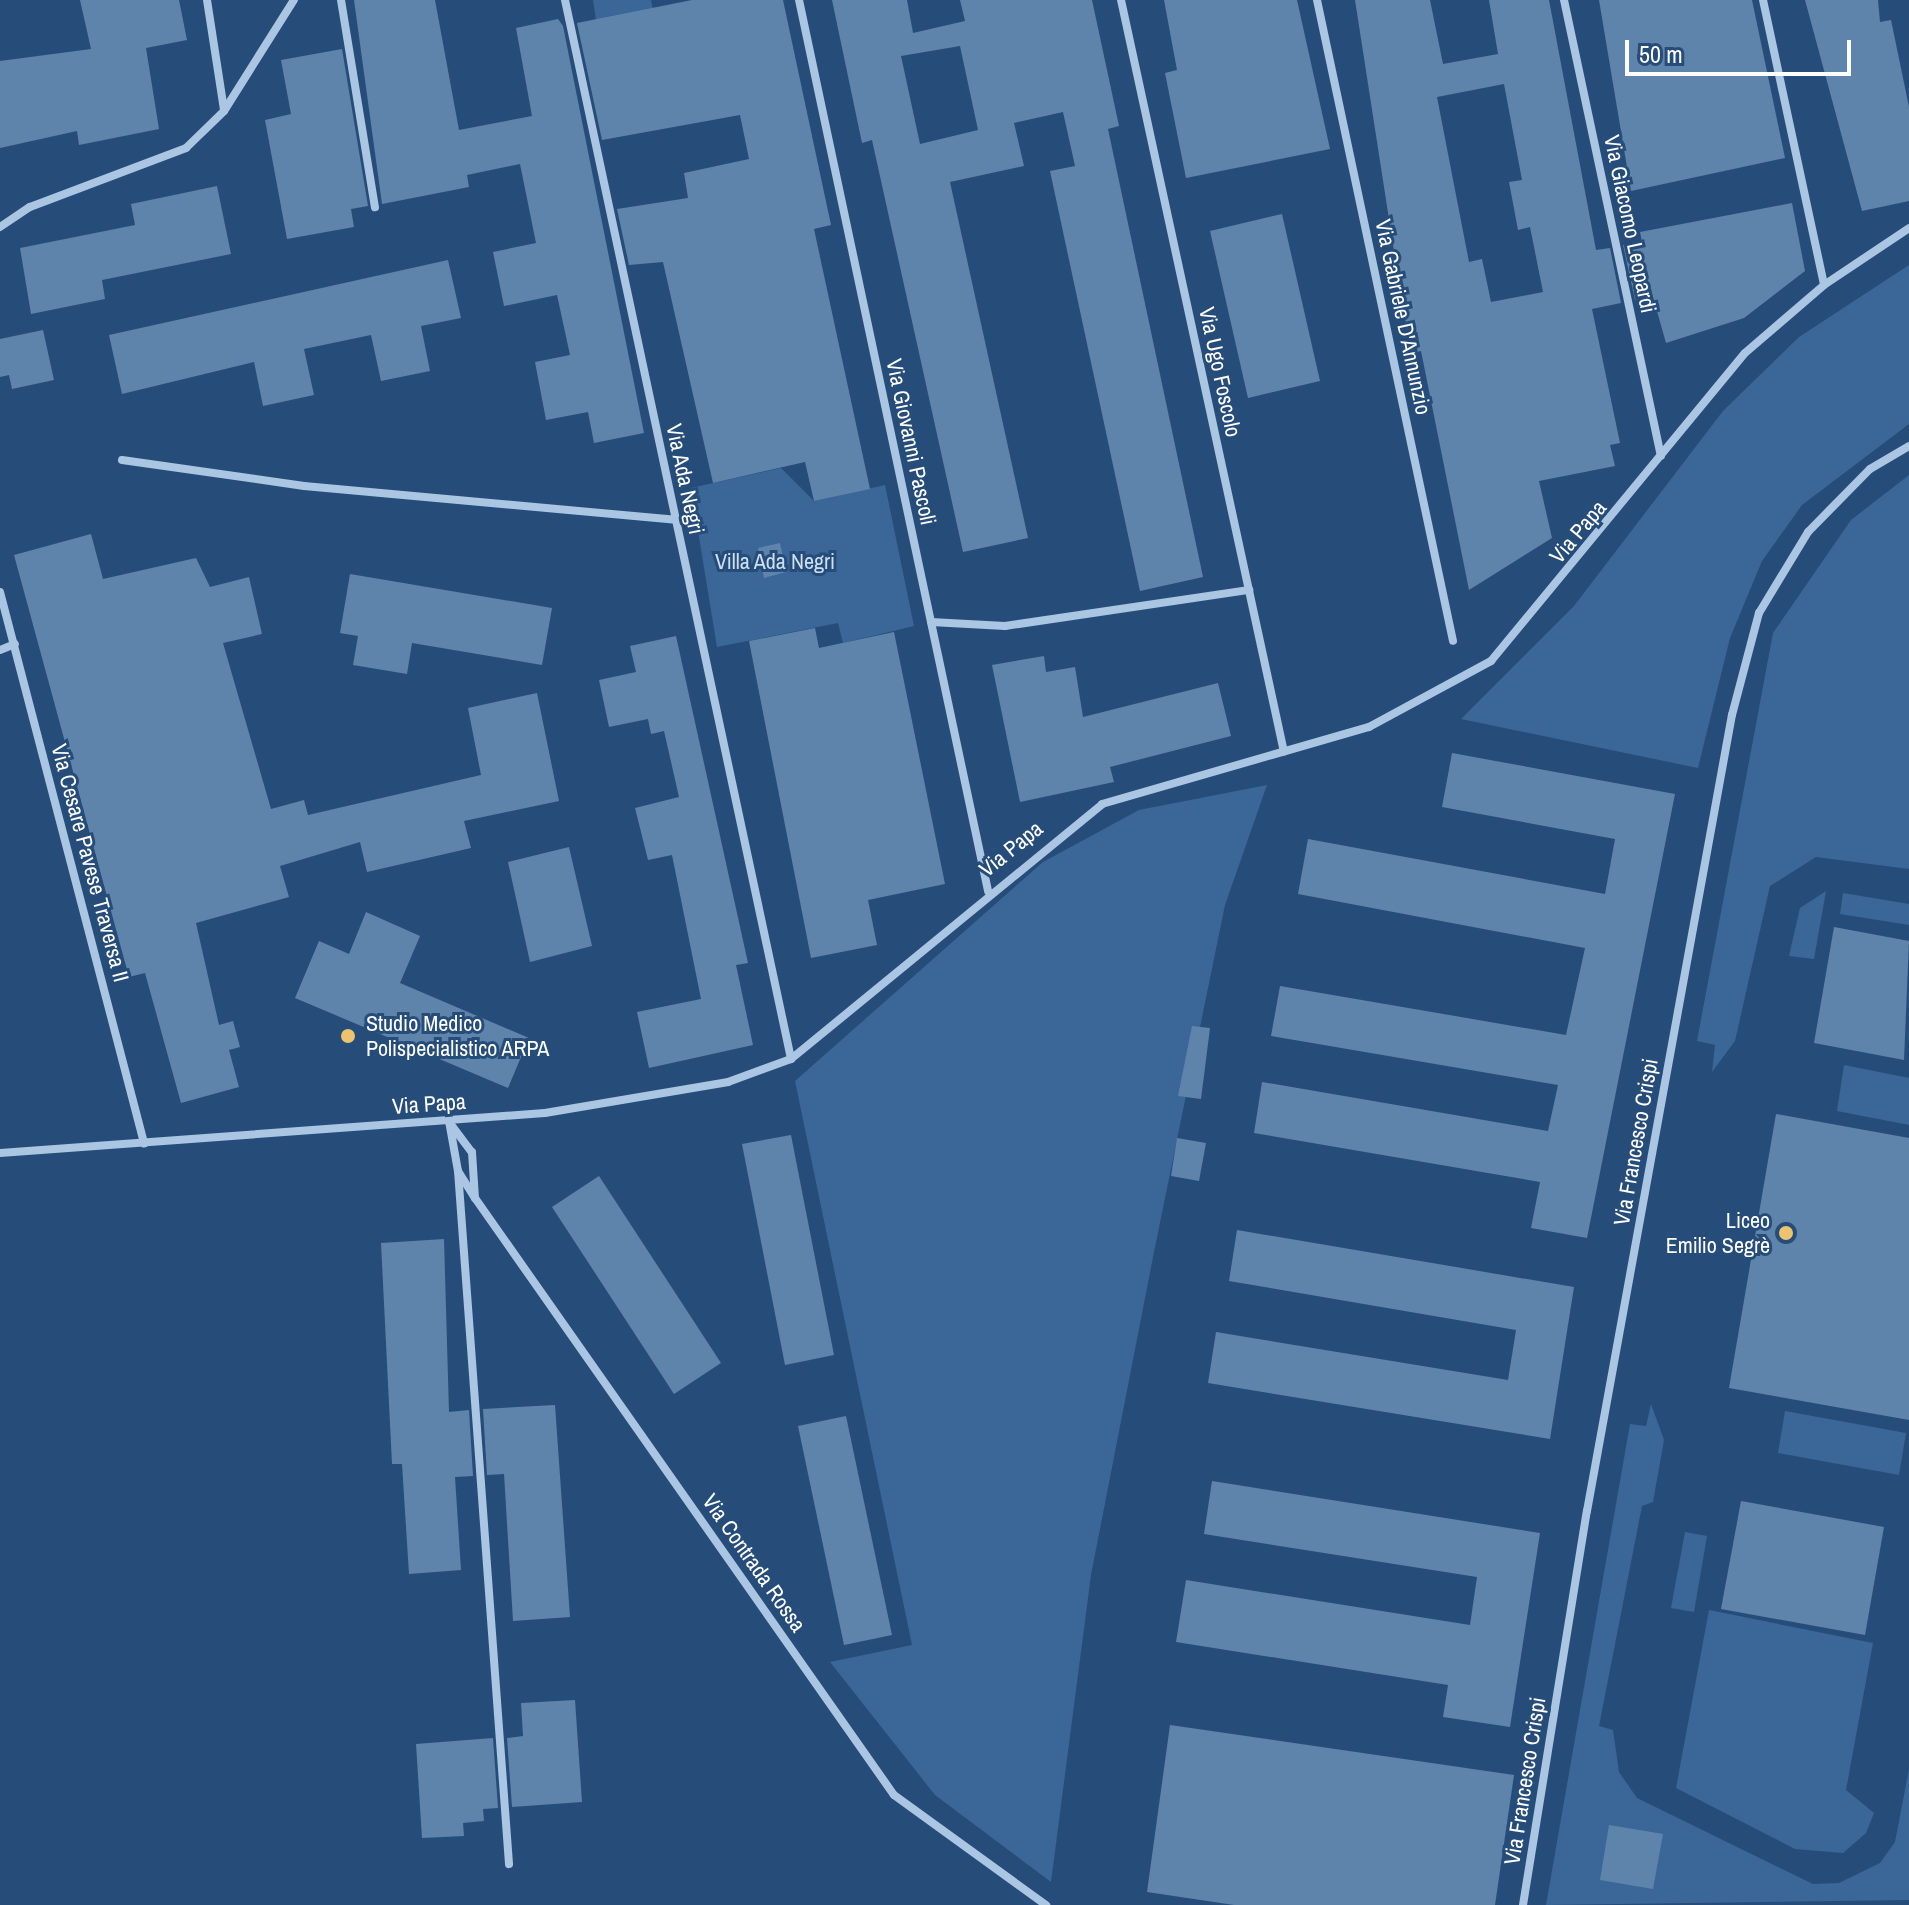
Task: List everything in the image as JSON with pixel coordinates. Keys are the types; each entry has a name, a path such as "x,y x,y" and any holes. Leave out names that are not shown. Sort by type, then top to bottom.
{"street":[{"path":"207,0 224,111"},
{"path":"0,227 30,207 176,153 224,111 294,0"},
{"path":"341,0 375,207"},
{"name":"Via Ada Negri","path":"565,0 791,1059"},
{"name":"Via Giovanni Pascoli","path":"799,0 988,891"},
{"name":"Via Ugo Foscolo","path":"1121,0 1284,752"},
{"name":"Via Gabriele D'Annunzio","path":"1317,0 1453,641"},
{"name":"Via Giacomo Leopardi","path":"1564,0 1661,456"},
{"path":"1763,0 1824,285"},
{"name":"Via Papa","path":"0,1153 449,1121 654,1098 791,1059 988,891 1102,804 1284,752 1391,717 1491,661 1745,353 1824,285 1894,241 1909,228"},
{"name":"Via Papa","path":"1894,241 1909,236"},
{"name":"Via Francesco Crispi","path":"1523,1905 1588,1500 1732,715 1759,613 1808,532 1870,469 1909,446"},
{"path":"122,460 304,486 675,520"},
{"path":"931,622 1005,626 1249,590"},
{"name":"Via Cesare Pavese Traversa II","path":"0,592 144,1143"},
{"path":"0,650 15,644"},
{"path":"449,1121 472,1152 475,1198"},
{"name":"Via Contrada Rossa","path":"449,1121 458,1171 509,1864"},
{"name":"Via Contrada Rossa","path":"458,1171 894,1795 1046,1905"}],"green space":[{"path":"593,0 651,0 653,10 596,20"},
{"path":"1909,265 1909,424 1802,505 1762,561 1730,638 1698,768 1461,719 1574,606 1723,411 1799,337"},
{"name":"Villa Ada Negri","path":"781,468 814,501 885,485 914,626 843,643 838,623 717,647 691,488"},
{"path":"1909,475 1909,869 1816,857 1770,886 1735,1041 1712,1072 1715,1045 1697,1041 1773,633 1851,520"},
{"path":"1267,785 1225,905 1154,1252 1091,1575 1051,1882 935,1795 830,1662 912,1645 795,1081 1043,862 1139,810"},
{"path":"1826,891 1814,959 1789,956 1800,908"},
{"path":"1843,893 1909,904 1909,925 1840,914"},
{"path":"1844,1065 1909,1078 1909,1125 1837,1111"},
{"path":"1651,1404 1664,1440 1653,1502 1642,1506 1599,1726 1613,1730 1619,1772 1637,1798 1813,1884 1839,1883 1880,1863 1895,1842 1909,1769 1909,1900 1546,1905 1630,1424 1646,1426"},
{"path":"1785,1411 1906,1433 1899,1475 1778,1453"},
{"path":"1685,1532 1707,1536 1694,1612 1671,1608"},
{"path":"1709,1610 1873,1643 1846,1790 1874,1813 1866,1833 1843,1853 1795,1849 1676,1788"}],"building":[{"path":"80,0 179,0 187,40 146,48 159,129 79,145 77,131 0,148 0,61 91,49"},
{"path":"354,0 435,0 459,130 532,116 516,28 558,19 563,26 644,433 594,443 588,412 546,420 535,362 570,355 557,295 504,306 493,252 536,243 520,164 467,175 469,187 382,204"},
{"path":"692,0 783,0 831,225 814,229 870,489 814,501 805,462 713,483 663,262 629,265 617,209 688,198 684,173 749,159 740,115 602,140 577,23"},
{"path":"832,0 907,0 913,33 965,21 960,0 1092,0 1119,126 1108,129 1203,577 1140,591 1050,171 1075,166 1063,112 1014,123 1024,166 950,182 1028,538 963,552 872,140 862,143","holes":["960,46 978,130 920,144 901,56"]},
{"path":"1164,0 1297,0 1330,149 1186,178 1165,73 1177,70"},
{"path":"1355,0 1430,0 1443,64 1498,54 1489,0 1549,0 1596,250 1610,248 1621,303 1592,309 1620,443 1610,445 1615,466 1539,481 1552,538 1469,590 1421,351 1412,353","holes":["1504,84 1522,180 1509,182 1518,230 1530,227 1543,292 1491,302 1482,259 1469,262 1437,97"]},
{"path":"1599,0 1752,0 1785,158 1631,191"},
{"path":"1805,0 1878,0 1880,22 1891,20 1909,107 1909,201 1862,211"},
{"path":"342,49 368,206 351,209 354,227 287,239 265,120 291,114 281,60"},
{"path":"217,186 231,254 102,280 105,299 31,314 20,248 135,225 131,204"},
{"path":"1792,203 1805,271 1744,318 1666,343 1653,297 1635,300 1623,245 1642,242 1640,232"},
{"path":"1282,214 1320,381 1248,398 1210,231"},
{"path":"448,260 461,318 421,326 430,371 381,381 371,335 304,349 314,395 263,406 254,362 122,394 109,335"},
{"path":"43,330 54,380 12,389 9,375 0,377 0,339"},
{"path":"91,534 103,579 196,558 210,587 249,577 262,634 223,643 271,809 304,800 308,815 481,775 468,708 537,693 559,801 464,821 471,848 367,872 360,842 280,866 289,897 196,923 219,1025 233,1021 240,1047 229,1050 239,1087 181,1103 145,973 129,977 14,555"},
{"path":"780,543 786,572 764,578 758,548"},
{"path":"350,574 552,608 542,665 412,643 407,674 353,665 358,636 340,633"},
{"path":"815,628 819,648 894,632 945,884 868,900 877,945 811,958 749,641"},
{"path":"676,636 748,963 736,965 753,1045 649,1068 637,1012 701,999 672,855 648,860 635,808 679,797 664,731 651,734 648,719 609,727 599,680 636,672 630,646"},
{"path":"1044,656 1046,672 1075,667 1083,717 1218,683 1231,736 1110,767 1114,782 1020,802 992,665"},
{"path":"1452,753 1675,794 1587,1238 1531,1228 1540,1182 1254,1133 1262,1082 1548,1131 1558,1085 1271,1036 1280,986 1566,1035 1585,948 1298,894 1308,839 1605,894 1615,839 1442,807"},
{"path":"569,847 592,946 530,962 508,862"},
{"path":"366,912 420,936 400,983 529,1038 508,1088 295,998 319,941 349,954"},
{"path":"1834,927 1909,941 1904,1060 1814,1043"},
{"path":"1192,1026 1210,1028 1201,1099 1178,1096"},
{"path":"1776,1114 1909,1138 1909,1420 1729,1388"},
{"path":"791,1135 834,1355 785,1365 742,1144"},
{"path":"1177,1138 1206,1143 1199,1181 1171,1176"},
{"path":"599,1176 721,1363 674,1394 552,1207"},
{"path":"1237,1230 1574,1287 1550,1439 1208,1383 1216,1332 1508,1380 1516,1330 1229,1281"},
{"path":"444,1239 449,1412 469,1410 473,1476 455,1477 461,1570 409,1574 402,1464 392,1464 381,1243"},
{"path":"555,1405 570,1617 513,1621 504,1474 487,1475 483,1409"},
{"path":"846,1416 892,1635 844,1645 798,1426"},
{"path":"1212,1481 1540,1533 1510,1727 1443,1717 1448,1685 1176,1642 1186,1580 1470,1625 1477,1577 1204,1534"},
{"path":"1741,1501 1884,1527 1865,1635 1721,1609"},
{"path":"575,1700 582,1802 512,1807 507,1738 523,1736 521,1703"},
{"path":"1170,1725 1514,1775 1495,1905 1234,1905 1147,1892"},
{"path":"493,1738 498,1808 483,1809 484,1821 463,1823 464,1836 422,1838 416,1744"},
{"path":"1609,1825 1663,1834 1653,1889 1600,1880"}],"place":[{"name":"Studio Medico Polispecialistico ARPA","path":"348,1036"},
{"name":"Liceo Emilio Segrè","path":"1786,1233"}]}
